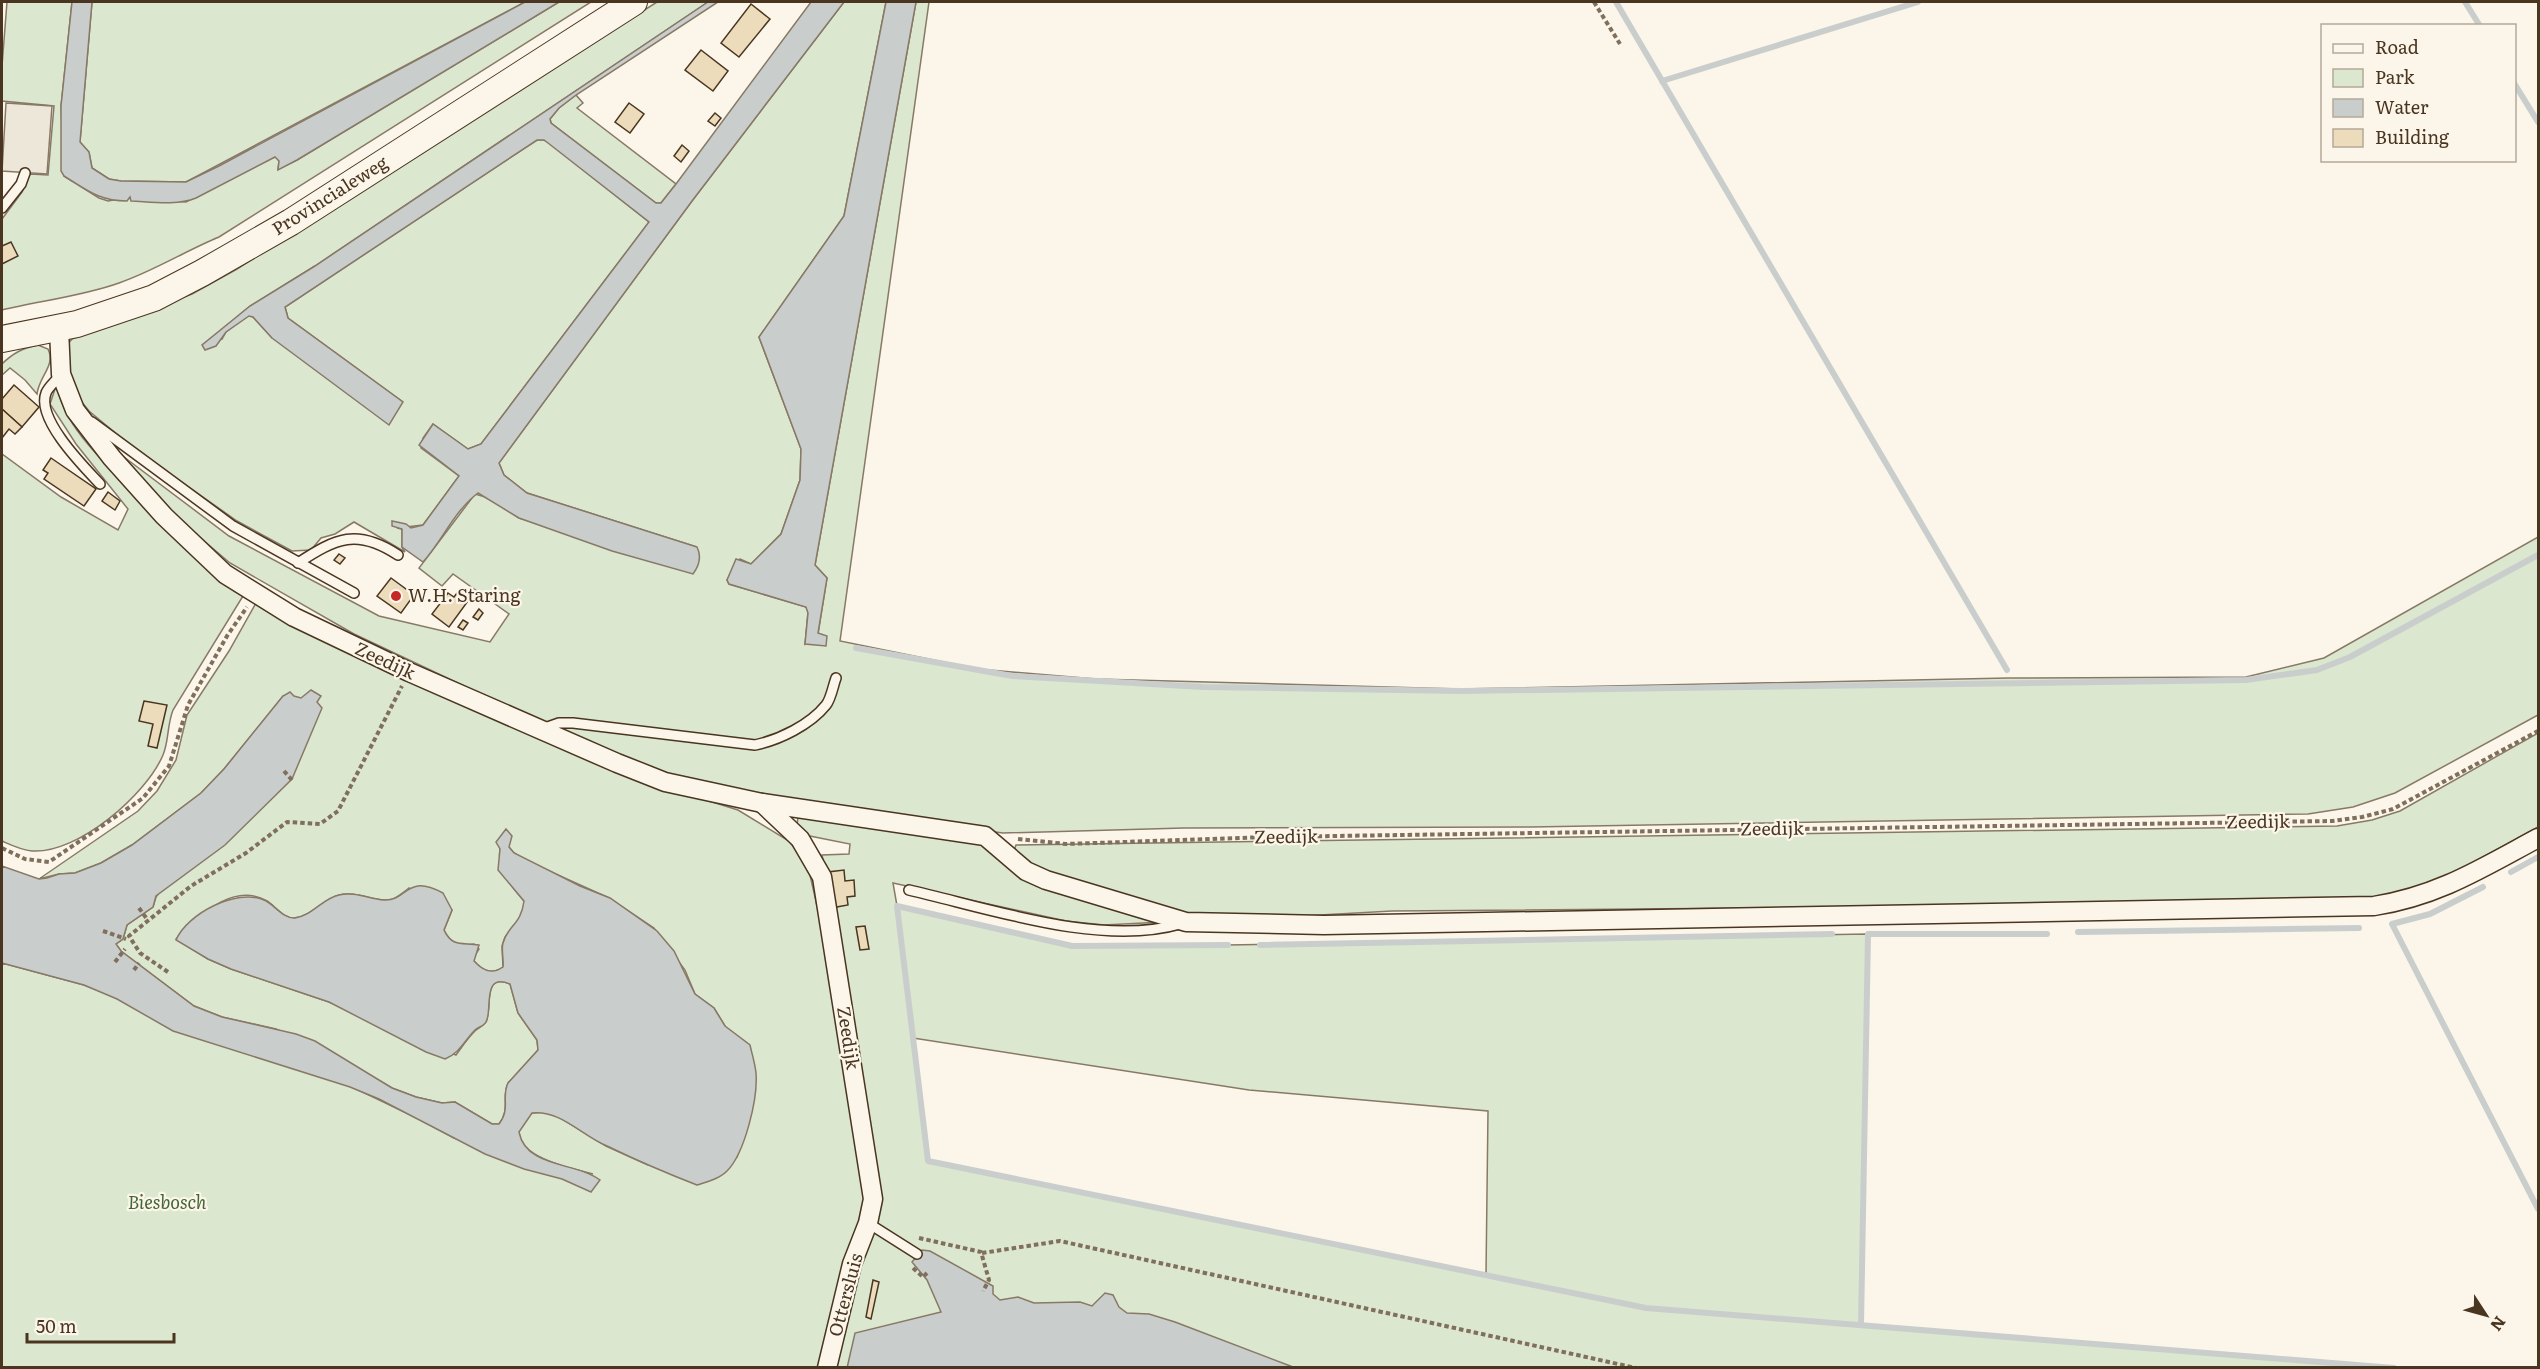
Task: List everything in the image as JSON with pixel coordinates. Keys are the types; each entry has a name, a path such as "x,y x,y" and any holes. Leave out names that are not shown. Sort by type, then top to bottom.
{"main road":[{"name":"Provincialeweg","path":"2,339 59,328 154,298 247,248 634,2"}],"street":[{"name":"Zeedijk","path":"59,328 61,374 75,410 112,458 164,516 225,573 294,617 409,672 665,782 762,803 986,836"},
{"name":"Zeedijk","path":"762,803 800,839 822,877 873,1199 868,1223"},
{"path":"986,836 1026,871 1046,880 1186,922 1324,925 2374,906 2397,903 2440,890 2538,838"},
{"name":"Ottersluis","path":"827,1368 852,1264 868,1223"}],"lane":[{"path":"2,208 21,184 25,173"},
{"path":"61,374 46,393 45,407 61,441 100,484"},
{"path":"75,410 233,526 354,593"},
{"path":"298,563 325,545 360,538 381,544 398,555"},
{"path":"540,730 559,723 573,723 755,745 773,741 807,721 827,704 836,678"},
{"path":"909,890 1068,927 1132,930 1167,928 1186,922"},
{"path":"868,1223 917,1254"}],"path":[{"path":"1594,2 1620,44"},
{"path":"2,848 25,859 49,862 143,798 169,766 188,705 227,636 256,594"},
{"path":"168,972 140,953 129,936 191,886 246,853 287,822 320,824 338,811 409,672"},
{"name":"Zeedijk","path":"986,836 1066,844 1268,837 2332,820 2362,817 2393,809 2538,731"},
{"path":"284,771 292,780"},
{"path":"139,908 147,919"},
{"path":"103,931 126,939"},
{"path":"115,962 124,949"},
{"path":"135,970 139,963"},
{"path":"892,1238 907,1236 934,1240 982,1253 1060,1241 1636,1368"},
{"path":"982,1253 989,1280 983,1291"}],"green space":[{"path":"7,2 72,2 61,106 64,176 99,198 108,201 130,197 186,202 276,156 279,161 278,169 297,160 559,2 591,2 219,237 145,273 105,288 2,310 2,219 22,192 30,174 48,175 54,106 2,101"},
{"path":"92,2 525,2 186,182 121,181 109,179 92,168 89,152 80,142"},
{"path":"657,2 708,2 315,266 250,306 203,345 222,339 226,332 249,315 272,338 403,402 288,318 285,307 537,140 548,142 649,222 481,444 468,449 433,424 423,438 421,448 459,476 423,525 397,528 402,529 402,547 405,552 354,522 335,534 321,538 311,550 292,551 237,521 136,450 89,411 77,396 68,369 67,345 72,339 192,294 237,269"},
{"path":"844,2 886,2 844,216 759,337 801,449 800,480 781,534 751,564 740,559 727,580 729,584 806,607 808,612 805,644 818,634 827,578 815,565 916,2 929,2 840,641 978,669 1096,679 1460,689 2009,678 2246,677 2324,658 2538,537 2538,715 2395,793 2353,807 2308,814 1530,827 1184,828 1003,833 883,817 708,786 658,772 562,732 354,634 230,563 165,508 116,451 229,536 379,616 490,642 509,614 453,574 442,586 419,568 475,494 489,498 519,518 536,523 697,547 527,493 504,475 499,463 692,201"},
{"path":"576,95 583,103 577,108 676,184 661,203 656,203 551,123 550,119 559,108"},
{"path":"38,345 48,349 50,361 37,394 10,368 2,375 2,364 18,352"},
{"path":"55,389 58,390 71,421 93,450 234,591 243,596 173,710 163,755 142,787 126,804 89,832 69,843 50,849 32,851 2,841 2,454 61,497 118,530 128,509 76,444 50,404"},
{"name":"Biesbosch","path":"256,603 342,650 648,782 738,810 789,841 801,857 810,875 820,919 867,1193 850,1251 872,1231 837,931 822,855 849,854 850,844 805,835 797,825 798,817 972,841 1163,922 1104,925 1066,921 893,883 897,906 1072,946 1868,934 1861,1325 2394,1367 2,1368 2,963 84,985 302,1070 350,1086 454,1138 566,1167 537,1155 527,1149 521,1141 519,1129 524,1122 532,1113 544,1112 559,1117 606,1146 648,1165 737,1157 753,1103 725,1026 714,1008 695,994 685,970 654,928 609,898 529,862 509,847 500,849 501,864 509,883 524,901 523,915 505,937 502,946 503,967 495,971 484,969 474,961 473,958 479,949 474,944 456,943 447,935 444,930 452,910 409,888 395,898 387,900 353,894 339,895 306,915 294,918 283,914 267,901 254,896 241,896 228,899 205,912 176,939 208,959 231,969 329,1002 456,1055 471,1035 485,1023 491,988 495,983 510,984 518,1013 537,1040 538,1050 508,1083 503,1119 499,1124 492,1124 455,1102 442,1103 392,1088 276,1029 222,1017 194,1006 121,951 116,944 123,939 127,925 153,907 156,897 301,698 283,696 224,769 201,793 132,845 101,863 75,873 39,879 138,811 157,791 176,760 187,715 229,651","holes":["913,1038 1249,1090 1488,1111 1486,1275 929,1161"]},
{"path":"2538,733 2538,827 2439,881 2360,903 1392,911 1229,920 1198,918 1040,872 1013,853 1016,845 2337,826 2372,820 2400,811"}],"shaded area":[{"path":"6,103 52,106 47,174 2,171"}],"water":[{"path":"72,2 92,2 80,142 89,152 92,168 109,179 121,181 186,182 525,2 559,2 278,170 279,161 275,157 196,198 164,203 131,201 130,197 127,201 101,197 64,176 61,171 61,106"},
{"path":"708,2 718,2 576,95 559,108 550,119 551,123 656,203 661,203 676,184 811,2 844,2 692,201 499,463 504,475 527,493 697,547 700,558 697,568 693,574 612,551 519,518 478,493 462,508 423,562 402,547 402,529 392,526 392,521 406,524 411,528 423,525 459,476 419,445 433,424 468,449 481,444 649,222 544,140 537,140 285,307 288,318 403,402 389,425 272,338 253,317 249,316 226,332 216,346 205,350 202,345 250,306 315,266"},
{"path":"886,2 916,2 815,565 827,578 818,633 827,636 826,646 805,644 808,613 806,607 729,584 727,580 736,559 751,564 781,534 800,480 801,449 759,337 844,216"},
{"path":"311,690 321,696 317,702 322,708 292,779 225,845 156,896 153,907 127,925 123,939 116,944 121,951 194,1006 222,1017 296,1034 315,1041 392,1088 442,1103 455,1102 492,1124 499,1124 503,1119 508,1083 538,1050 537,1040 518,1013 510,984 495,983 490,994 486,1022 445,1059 426,1052 329,1002 231,969 208,959 176,940 190,921 201,913 227,901 240,898 253,897 264,900 286,916 295,918 307,914 339,895 351,894 384,900 398,897 409,889 421,886 443,893 452,910 444,930 447,936 454,942 479,945 474,961 484,969 495,971 503,967 503,943 520,915 524,901 498,870 500,849 496,842 506,829 512,836 509,847 514,853 580,886 610,898 657,931 674,951 695,994 714,1008 725,1026 750,1045 756,1073 755,1096 745,1139 733,1163 724,1174 697,1185 607,1146 562,1119 542,1113 532,1113 519,1132 524,1144 541,1158 590,1174 600,1180 591,1192 562,1179 524,1169 485,1154 379,1099 350,1087 173,1031 117,999 84,985 2,963 2,866 39,879 75,873 101,863 132,845 201,793 224,769 283,696 290,692 301,698"},
{"path":"922,1250 930,1251 993,1286 993,1294 1000,1300 1018,1297 1034,1303 1080,1302 1092,1306 1105,1293 1113,1295 1119,1307 1127,1313 1149,1314 1175,1322 1293,1367 847,1368 855,1333 941,1312 927,1280 912,1262"}],"building":[{"path":"751,4 770,19 739,57 721,43"},
{"path":"701,50 728,71 713,91 685,70"},
{"path":"629,103 644,114 630,133 615,122"},
{"path":"715,113 721,118 715,126 708,121"},
{"path":"682,145 689,151 681,162 674,156"},
{"path":"11,242 18,256 2,264 2,246"},
{"path":"14,385 39,407 22,427 2,409 2,399"},
{"path":"2,409 22,427 15,434 9,429 2,438"},
{"path":"51,458 96,489 84,506 44,479 48,473 43,470"},
{"path":"108,492 120,501 115,510 102,501"},
{"path":"339,554 345,558 340,564 334,560"},
{"name":"W.H. Staring","path":"391,578 414,595 401,613 377,596"},
{"path":"448,593 454,597 457,593 468,601 449,627 432,614"},
{"path":"479,609 483,613 478,620 473,617"},
{"path":"463,620 468,623 463,630 458,627"},
{"path":"144,701 167,705 157,748 148,746 153,724 139,721"},
{"path":"844,870 845,881 854,880 855,896 847,897 848,905 831,908 828,872"},
{"path":"865,926 869,949 860,950 856,927"},
{"path":"873,1280 879,1282 871,1319 866,1317"}],"waterway":[{"path":"1616,2 2007,670"},
{"path":"1662,81 1918,2"},
{"path":"2465,2 2479,24"},
{"path":"2516,86 2538,122"},
{"path":"856,648 1012,676 1203,687 1462,691 2246,680 2317,670 2350,657 2538,555"},
{"path":"2511,872 2538,857"},
{"path":"2483,887 2430,914 2392,924 2538,1209"},
{"path":"1228,945 1072,946 897,906 928,1161 1646,1308 2394,1368"},
{"path":"2078,932 2359,928"},
{"path":"1260,945 1832,934"},
{"path":"1861,1325 1868,934 2047,934"}],"place":[{"name":"W.H. Staring","path":"396,596"}]}
